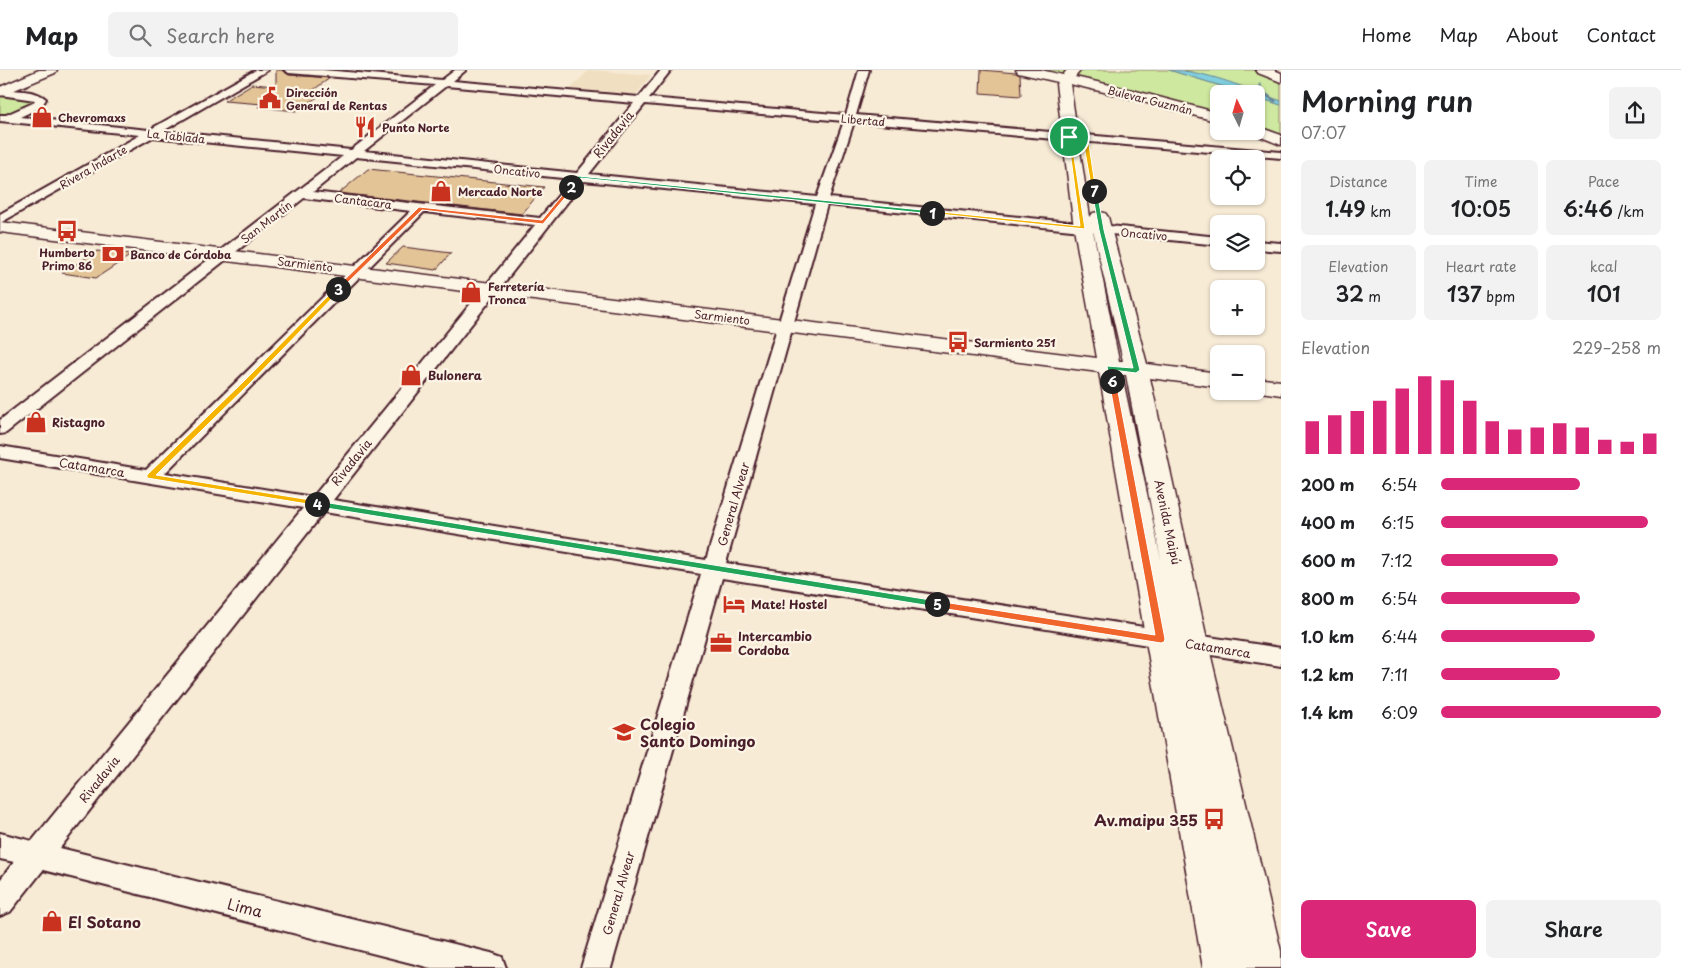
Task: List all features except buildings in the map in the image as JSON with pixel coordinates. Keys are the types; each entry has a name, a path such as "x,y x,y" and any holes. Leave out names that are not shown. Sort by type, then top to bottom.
{"main road":[{"path":"0,92 50,70"},
{"name":"Bulevar Guzmán","path":"1023,70 1072,73 1210,115"},
{"path":"1263,70 1281,78"},
{"name":"Avenida Maipú","path":"1072,73 1077,87 1077,138 1092,229 1110,367 1177,642 1264,968"},
{"path":"1265,134 1281,140"},
{"name":"Avenida Maipú","path":"1077,138 1090,162"},
{"name":"Avenida Maipú","path":"1096,201 1092,229 1136,370 1224,968"},
{"name":"Sarmiento","path":"0,227 1210,379"},
{"path":"1265,386 1281,388"}],"street":[{"name":"Rivera Indarte","path":"0,219 264,70"},
{"name":"Libertad","path":"290,70 1281,155"},
{"name":"San Martín","path":"0,429 461,70"},
{"name":"Rivadavia","path":"0,902 666,70"},
{"name":"General Alvear","path":"596,968 822,201 850,119 864,70"},
{"path":"0,92 34,96 41,99 37,105 3,120"},
{"name":"La Tablada","path":"3,120 353,154"},
{"name":"Oncativo","path":"353,154 1210,240"},
{"name":"Cantacara","path":"301,194 543,222"},
{"path":"150,477 421,208"},
{"path":"1265,246 1281,247"},
{"name":"Catamarca","path":"0,452 714,569 1281,657"},
{"name":"Lima","path":"0,846 490,968"}],"shaded area":[{"path":"589,70 651,75 635,96 569,90"}],"green space":[{"path":"1023,70 1169,70 1218,85 1210,85 1210,116"},
{"path":"1184,70 1263,70 1281,78 1281,101 1265,96 1265,85 1231,85"},
{"path":"0,93 34,96 37,105 0,123"},
{"path":"1265,100 1281,105 1281,140 1265,134"}],"water":[{"path":"1169,70 1197,73 1237,85 1218,85"},
{"path":"1265,95 1281,101 1281,105 1265,100"}],"waterway":[{"path":"1265,94 1275,101"}],"place":[{"name":"Dirección General de Rentas","path":"270,98"},
{"name":"Chevromaxs","path":"42,117"},
{"name":"Punto Norte","path":"365,127"},
{"name":"Mercado Norte","path":"441,191"},
{"name":"Humberto Primo 86","path":"67,231"},
{"name":"Banco de Córdoba","path":"113,254"},
{"name":"Ferretería Tronca","path":"471,292"},
{"name":"Sarmiento 251","path":"958,342"},
{"name":"Bulonera","path":"411,375"},
{"name":"Ristagno","path":"36,422"},
{"name":"Mate! Hostel","path":"734,604"},
{"name":"Intercambio Cordoba","path":"721,643"},
{"name":"Colegio Santo Domingo","path":"624,732"},
{"name":"Av.maipu 355","path":"1214,819"},
{"name":"El Sotano","path":"52,921"}],"route":[{"path":"1069,137 1085,138 1101,230 1136,370 1110,367 1161,639 714,569 150,477 421,208 543,222 579,177 1083,228 1069,137"}]}
